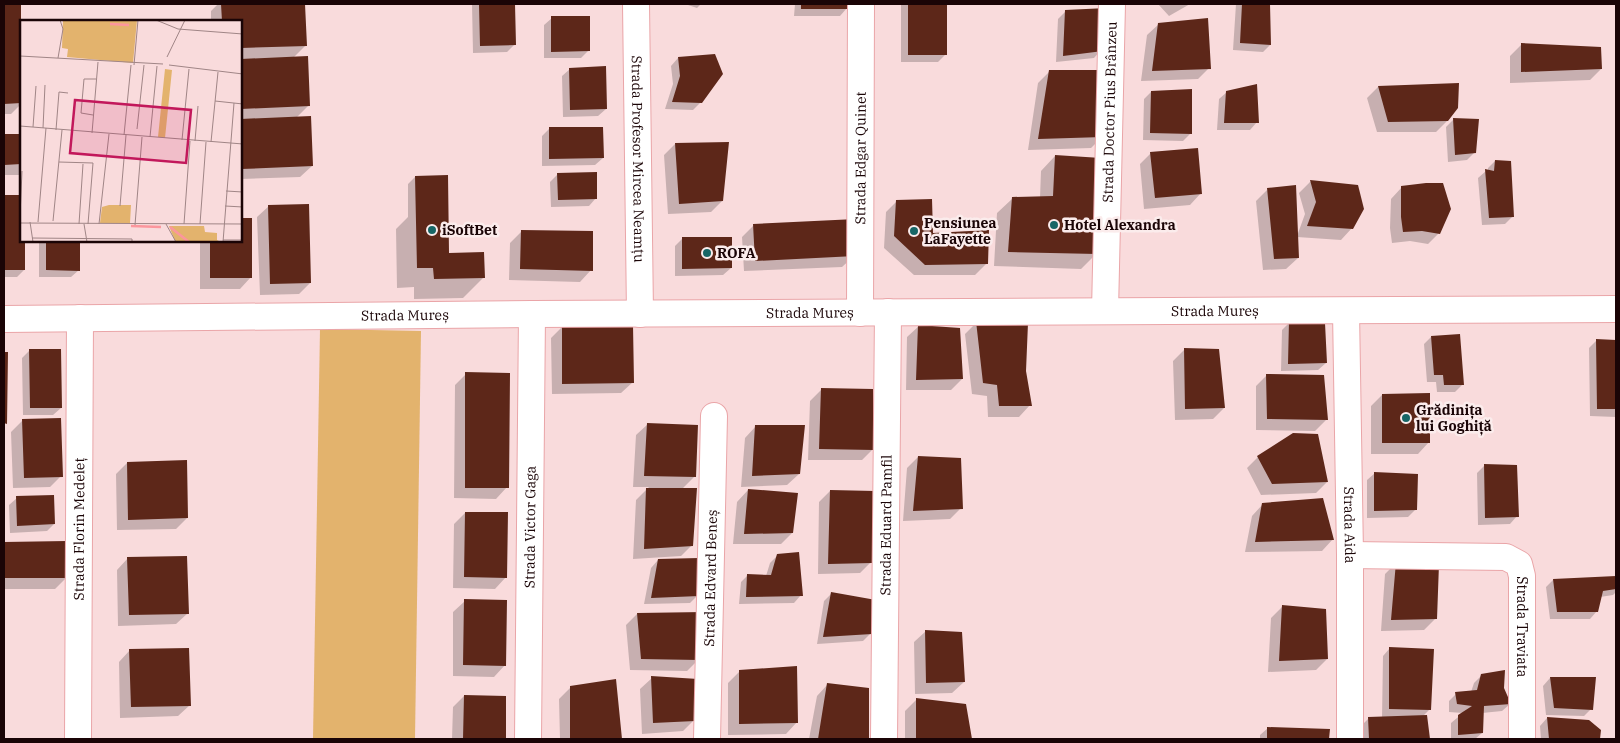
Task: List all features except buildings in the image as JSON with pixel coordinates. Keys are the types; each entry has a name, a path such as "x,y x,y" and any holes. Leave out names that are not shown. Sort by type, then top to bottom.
{"street":[{"name":"Strada Profesor Mircea Neamțu","path":"636,4 640,314"},
{"name":"Strada Edgar Quinet","path":"860,313 861,4"},
{"name":"Strada Doctor Pius Brânzeu","path":"1105,310 1112,4"},
{"name":"Strada Mureș","path":"4,318 1105,310 1616,309"},
{"name":"Strada Aida","path":"1346,310 1350,555 1350,739"},
{"name":"Strada Eduard Pamfil","path":"884,739 888,312"},
{"name":"Strada Victor Gaga","path":"528,739 532,314"},
{"name":"Strada Florin Medeleț","path":"78,739 80,318"},
{"name":"Strada Edvard Beneș","path":"707,739 714,416"},
{"name":"Strada Traviata","path":"1350,555 1506,557 1519,564 1522,576 1522,739"}],"shaded area":[{"path":"320,329 421,331 415,739 313,739"}],"place":[{"name":"Hotel Alexandra","path":"1054,225"},
{"name":"iSoftBet","path":"432,230"},
{"name":"Pensiunea LaFayette","path":"914,231"},
{"name":"ROFA","path":"707,253"},
{"name":"Grădinița lui Goghiță","path":"1406,418"}]}
